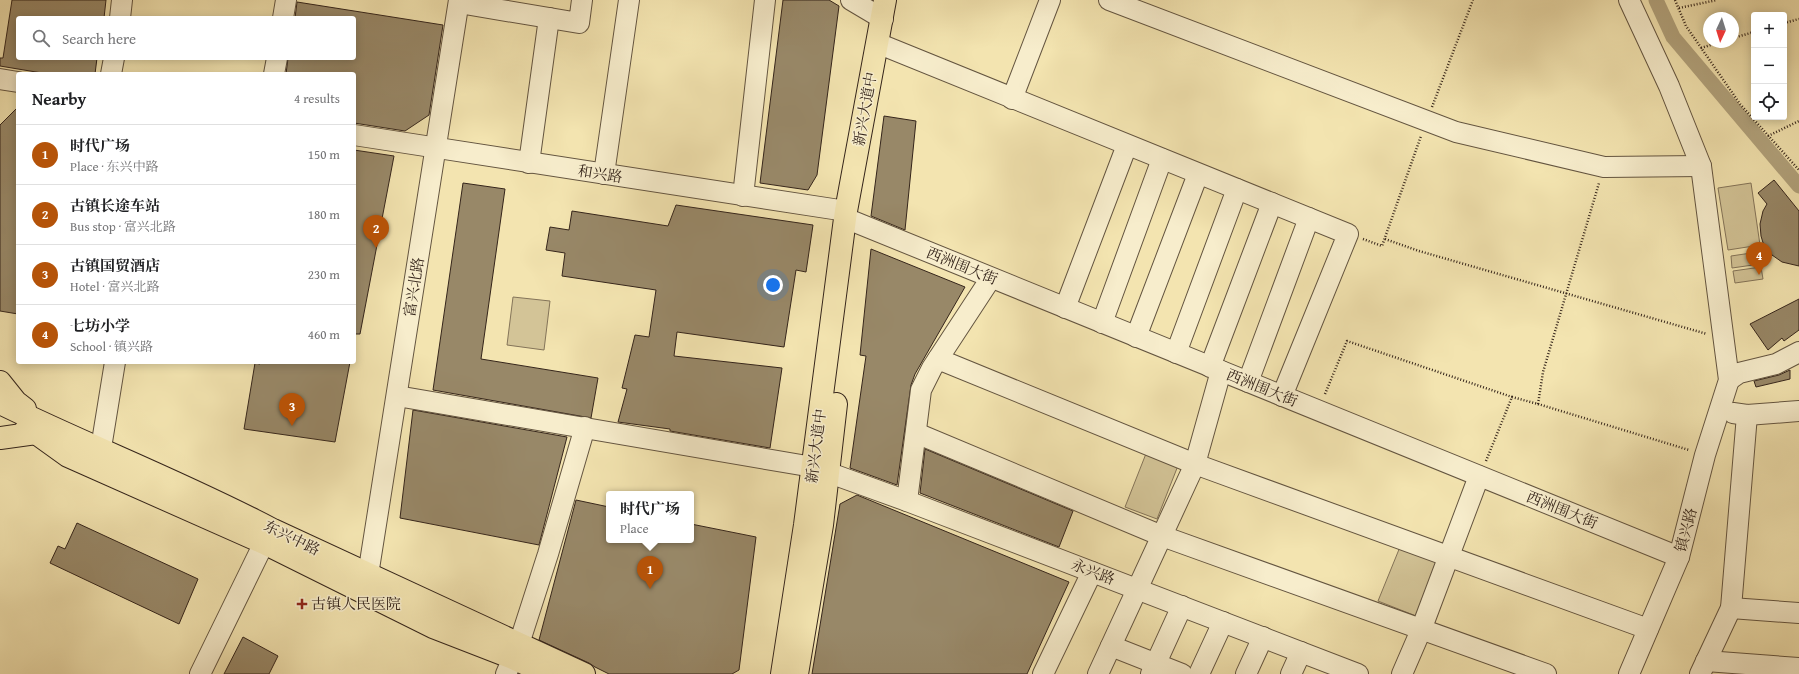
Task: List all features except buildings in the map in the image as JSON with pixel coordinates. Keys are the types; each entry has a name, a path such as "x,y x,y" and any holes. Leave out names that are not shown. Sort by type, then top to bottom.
{"main road":[{"name":"新兴大道中","path":"782,674 820,469 852,266 846,215 884,10"},
{"path":"0,382 40,429 0,438"},
{"name":"东兴中路","path":"0,403 40,429 68,456 264,543 433,627 547,674"},
{"name":"东兴中路","path":"0,417 101,448 226,506 368,575 513,659 584,674"},
{"name":"新兴大道中","path":"797,674 822,525 820,469"}],"street":[{"path":"120,16 122,0"},
{"path":"283,16 286,0"},
{"path":"459,1 541,11 579,23 582,0"},
{"path":"604,174 629,0"},
{"path":"743,196 765,0"},
{"path":"851,0 884,10"},
{"path":"1108,0 1456,132 1604,167 1701,166"},
{"path":"1630,0 1669,86 1701,166 1729,380 1739,373 1776,364 1799,352"},
{"name":"富兴北路","path":"368,575 437,148 459,1"},
{"path":"1012,99 1047,1"},
{"path":"529,162 541,11"},
{"path":"877,43 1348,234 1282,396"},
{"path":"111,72 114,60"},
{"path":"274,72 277,60"},
{"path":"0,79 16,82"},
{"name":"和兴路","path":"356,135 743,196 846,215"},
{"path":"1065,308 1127,145"},
{"path":"1102,323 1162,159"},
{"path":"1136,337 1198,174"},
{"path":"1176,353 1237,189"},
{"path":"1098,674 1195,464 1215,369 1272,203"},
{"name":"西洲围大街","path":"846,215 991,278 1679,557"},
{"path":"1248,382 1310,218"},
{"path":"907,501 921,390 938,359 991,278"},
{"path":"938,359 1195,464 1648,629"},
{"path":"101,448 115,364"},
{"name":"镇兴路","path":"1629,674 1679,557 1705,455 1729,380"},
{"name":"永兴路","path":"397,396 585,427 820,469 1263,637 1347,672"},
{"path":"1719,411 1746,415 1799,411"},
{"path":"1746,415 1732,608 1703,667 1799,668"},
{"path":"513,659 548,554 585,427"},
{"path":"916,433 1162,536 1546,674"},
{"path":"1402,674 1421,630 1479,476"},
{"path":"200,674 264,543"},
{"path":"1043,674 1092,572"},
{"path":"1154,669 1182,606"},
{"path":"1732,608 1799,613"},
{"path":"1199,674 1223,622"},
{"path":"1246,674 1263,637"},
{"path":"1111,646 1154,669 1182,674"},
{"path":"1291,674 1301,652"}],"path":[{"path":"1348,234 1382,246 1473,0"},
{"path":"1676,0 1686,26 1740,104 1799,170"},
{"path":"1679,8 1717,0"},
{"path":"1787,22 1799,19"},
{"path":"1739,36 1751,33"},
{"path":"1768,136 1799,121"},
{"path":"1538,404 1543,372 1604,167"},
{"path":"1385,239 1418,251 1723,339"},
{"path":"1318,410 1346,342 1512,397 1705,455"},
{"path":"1479,476 1512,397"}],"shaded area":[{"path":"1751,183 1760,245 1728,250 1718,188"},
{"path":"1758,252 1760,264 1732,268 1731,256"},
{"path":"1761,267 1763,279 1735,283 1733,271"},
{"path":"513,297 550,301 544,350 507,345"},
{"path":"1149,446 1181,458 1157,519 1125,507"},
{"path":"1402,542 1439,557 1416,616 1378,601"}],"waterway":[{"path":"1656,0 1673,37 1799,186"}],"place":[{"name":"古镇长途车站","path":"376,248"},
{"name":"七坊小学","path":"1759,275"},
{"name":"古镇国贸酒店","path":"292,426"},
{"name":"时代广场","path":"650,589"},
{"name":"古镇人民医院","path":"302,604"}]}
